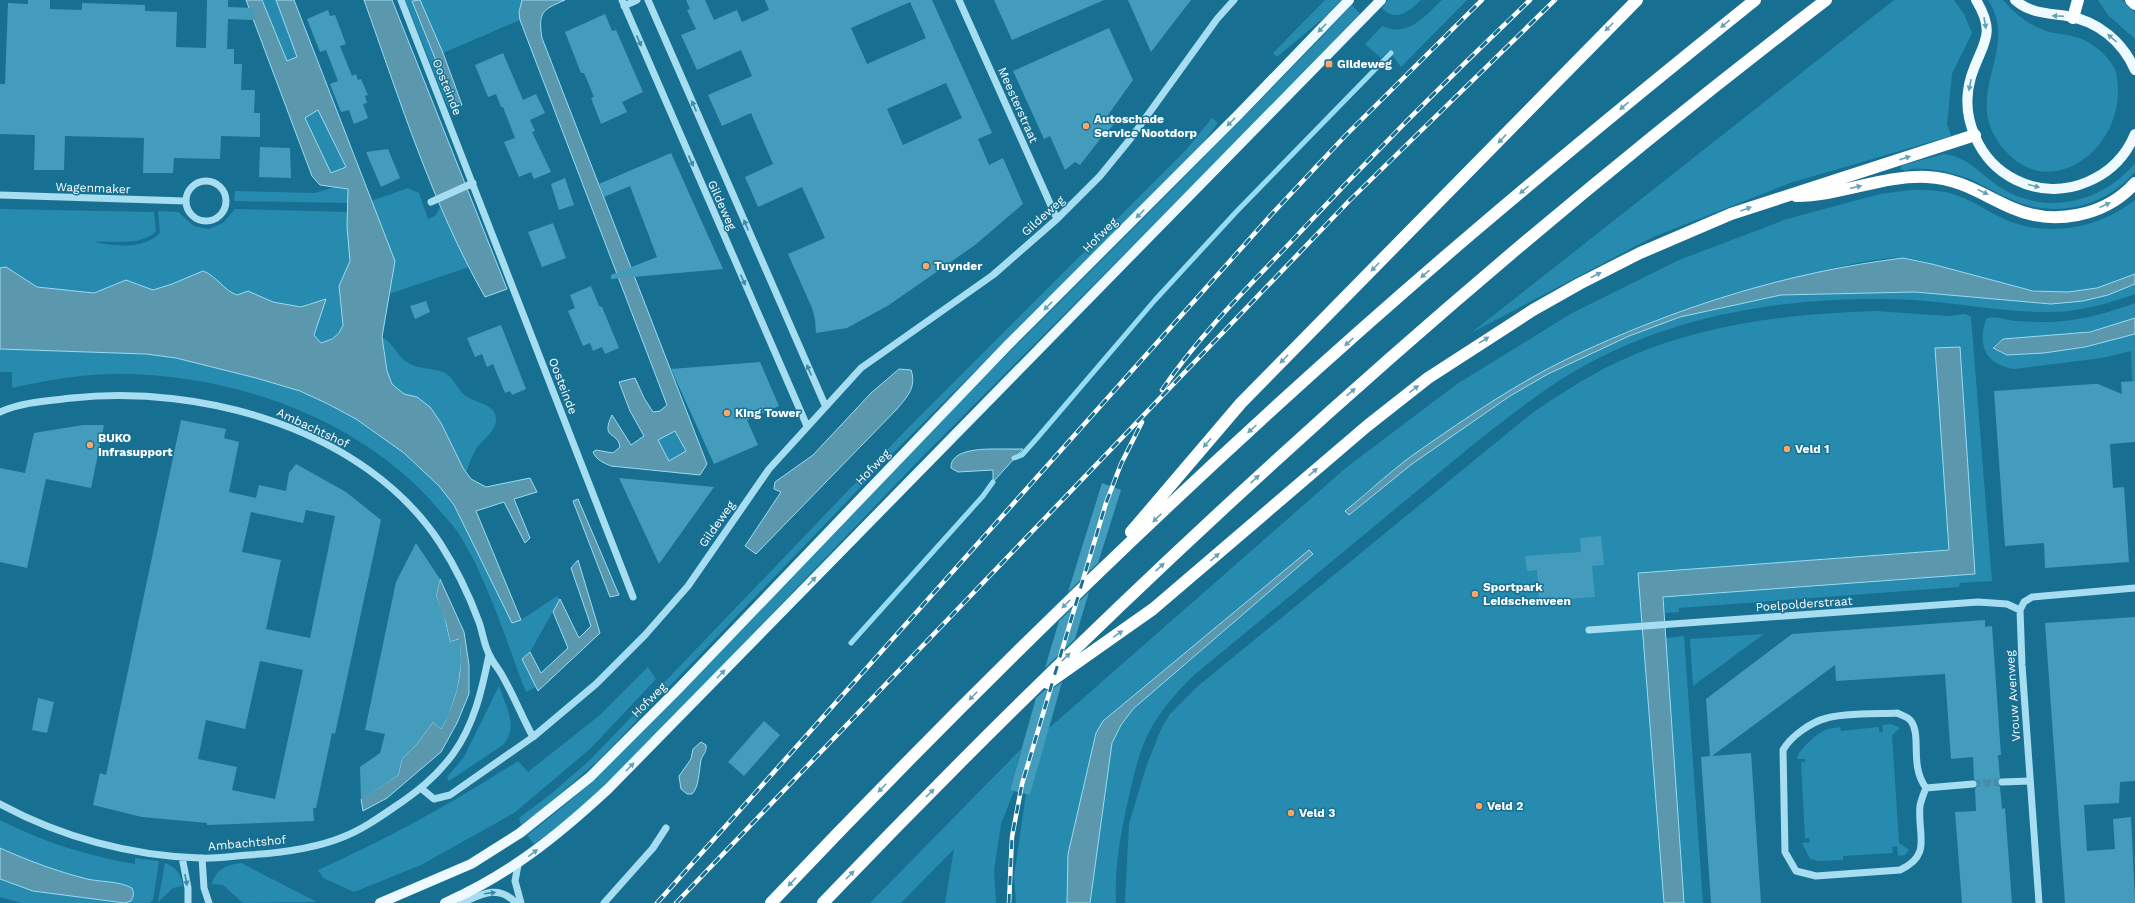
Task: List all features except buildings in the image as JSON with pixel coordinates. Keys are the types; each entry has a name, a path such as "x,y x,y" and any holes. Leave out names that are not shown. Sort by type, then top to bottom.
{"highway":[{"path":"1094,577 1241,403 1637,0"},
{"path":"771,903 924,745 1094,577 1242,438 1435,265 1663,74 1755,0"},
{"path":"823,903 1018,704 1136,589 1282,453 1464,293 1676,117 1826,0"},
{"path":"2073,18 2078,0"},
{"path":"2131,0 2135,4"},
{"path":"1018,704 1153,610 1367,426 1428,378 1464,353 1533,310 1610,268 1686,232 1782,196 1975,135"},
{"path":"1782,196 1818,196 1895,179 1938,178 1968,186 2022,212 2040,216 2064,217 2089,212 2110,203 2125,194 2135,184"}],"main road":[{"name":"Hofweg","path":"380,903 471,864 520,833 590,777 679,688 1007,346 1217,136 1348,0"},
{"path":"445,903 477,889 518,865 575,820 614,784 1381,0"},
{"path":"1976,0 1983,12 1986,26 1984,49 1972,77 1968,96 1969,118 1975,135 1989,160 2006,174 2026,184 2054,189 2077,186 2104,173 2124,154 2135,134"},
{"path":"2015,0 2026,8 2043,14 2073,18 2099,28 2112,37 2124,50 2135,69"}],"street":[{"name":"Oosteinde","path":"401,0 470,184 632,597"},
{"name":"Gildeweg","path":"637,0 623,3 807,426"},
{"name":"Gildeweg","path":"648,0 825,405"},
{"name":"Meesterstraat","path":"960,0 1057,219"},
{"name":"Gildeweg","path":"533,737 596,684 645,635 688,586 768,469 825,405 861,368 992,275 1057,219 1105,171 1131,138 1217,19 1234,0"},
{"path":"207,180 220,185 226,197 224,210 214,219 208,221 195,218 187,208 185,202 186,195 194,184 207,180"},
{"path":"434,201 470,184"},
{"name":"Wagenmaker","path":"0,195 185,202"},
{"name":"Ambachtshof","path":"0,412 18,404 25,403 101,395 144,396 239,410 287,425 344,453 382,480 409,503 439,542 462,583 479,621 489,655 503,677 522,718 533,737"},
{"path":"2020,610 2024,602 2032,597 2135,588"},
{"name":"Poelpolderstraat","path":"1589,630 1978,602 2007,604 2020,610"},
{"name":"Vrouw Avenweg","path":"2020,610 2039,903"},
{"name":"Ambachtshof","path":"0,804 49,828 82,838 114,847 182,857 202,858 282,853 343,838 362,828 422,789 453,754 469,725 480,698 489,655"},
{"path":"1897,712 1910,719 1914,727 1917,771 1920,780 1926,788 1920,805 1921,846 1919,856 1912,864 1900,870 1816,876 1796,871 1785,852 1783,750 1787,743 1812,724 1827,718 1897,712"},
{"path":"422,789 434,800 450,795 533,737"},
{"path":"2002,782 2030,781"},
{"path":"1926,788 1973,784"},
{"path":"604,903 653,848 666,828"},
{"path":"182,857 188,888 188,903"},
{"name":"Ambachtshof","path":"202,858 204,888 208,903"},
{"path":"518,865 515,881 521,903"},
{"path":"462,903 487,892 495,892 510,896 516,903"}],"shaded area":[{"path":"246,0 262,0 287,61 297,57 276,0 294,0 395,261 382,337 387,371 392,384 404,394 417,397 430,407 441,423 463,468 471,479 486,487 530,478 537,492 514,499 530,538 525,543 504,502 476,511 521,620 512,623 454,505 439,486 404,453 356,419 328,404 300,391 256,378 176,358 146,354 0,349 0,268 6,267 37,287 94,293 126,280 153,290 203,271 212,276 232,293 237,295 248,291 273,302 301,307 326,299 314,335 321,343 332,339 339,333 343,325 339,286 350,261 347,227 348,189 320,185 312,176","holes":["318,110 346,167 331,173 305,118"]},
{"path":"262,0 276,0 297,57 286,61"},
{"path":"364,0 392,0 507,289 485,297 466,262 433,189 418,151"},
{"path":"405,0 413,0 455,108 448,107"},
{"path":"420,0 522,0 519,12 520,20 443,53"},
{"path":"420,0 443,53 462,105 455,108 412,1"},
{"path":"522,0 565,0 551,6 543,13 541,17 542,38 707,464 700,475 611,466 594,455 593,452 596,450 613,453 620,447 619,442 609,432 608,428 612,415 631,445 644,436 630,411 619,382 635,378 644,398 653,412 660,411 667,405 520,20 519,12","holes":["675,431 686,451 669,461 658,440"]},
{"path":"1325,0 1341,0 1327,15 1277,57 1273,53"},
{"path":"1388,0 1421,0 1402,14 1392,15 1382,8"},
{"path":"1442,0 1467,0 1401,67 1389,51 1381,58 1365,44 1382,26 1391,29 1400,29 1415,24"},
{"path":"1894,0 1954,0 1964,14 1972,33 1952,74 1947,124 1951,136 1790,183 1653,237 1471,333"},
{"path":"1988,0 2003,0 2020,17 2044,30 2082,39 2088,42 2101,51 2111,62 2115,69 2118,96 2113,120 2101,142 2085,159 2065,169 2044,172 2022,165 2002,147 1991,128 1987,109 1988,91 1996,55 1998,37 1996,19"},
{"path":"2098,0 2122,0 2135,13 2135,39 2108,15"},
{"path":"1352,5 1360,14 1216,162 918,461 615,778 557,828 534,844 527,835 568,802 626,748 839,524 1225,136"},
{"path":"318,110 346,167 331,173 305,118"},
{"path":"1212,118 1218,123 1203,143 895,451 601,758 545,807 521,825 519,818 551,794 590,760 909,427 1185,151"},
{"path":"1944,154 1961,159 1968,163 2001,188 2018,197 2036,202 2054,203 2072,201 2090,196 2106,188 2122,177 2135,163 2135,172 2123,184 2109,194 2094,201 2062,209 2046,209 2029,206 2013,200 1962,176 1943,171 1917,169 1904,170 1900,168 1903,165"},
{"path":"334,187 348,189 348,203 234,201 235,191 315,193"},
{"path":"408,188 419,193 428,219 435,216 440,208 469,267 389,294 395,261 371,201"},
{"path":"1911,190 1951,193 2011,222 2044,229 2076,227 2092,223 2107,217 2135,200 2135,274 2112,284 2090,290 2047,292 2004,284 1939,265 1911,259 1894,258 1845,266 1749,289 1686,309 1623,333 1566,360 1527,382 1432,442 1378,482 1345,511 1349,515 1412,464 1510,396 1548,374 1629,336 1680,317 1781,295 1915,292 2051,304 2083,301 2108,295 2135,284 2135,294 2091,307 2057,312 2013,311 1914,300 1874,299 1793,303 1713,317 1674,328 1636,341 1582,367 1535,397 1475,443 1193,676 1167,704 1151,728 1138,759 1122,827 1116,872 1116,903 1090,903 1112,743 1121,725 1133,709 1313,554 1309,550 1103,721 1096,733 1068,854 1067,903 1016,903 1014,876 1026,794 1030,795 1048,729 1347,467 1457,384 1572,313 1679,260 1787,219 1880,194"},
{"path":"0,209 154,212 156,231 150,236 135,241 126,242 94,242 111,245 137,244 145,242 160,233 158,211 178,212 194,226 209,229 223,223 235,209 348,212 350,261 340,284 342,327 332,338 321,343 314,334 326,299 301,307 273,302 248,291 237,295 227,291 212,275 153,290 126,280 94,293 37,287 6,267 0,268"},
{"path":"1903,258 1932,264 2033,291 2068,292 2097,288 2135,274 2135,284 2108,295 2083,301 2051,304 1915,292 1781,295 1680,317 1629,336 1548,374 1510,396 1412,464 1349,515 1345,511 1403,462 1440,436 1513,388 1569,358 1649,323 1732,294 1817,272"},
{"path":"2135,303 2135,318 2119,324 2087,332 2003,339 1993,346 1993,349 2007,355 2044,353 2085,347 2135,334 2135,381 2132,381 2131,351 2102,358 2015,369 2005,367 1997,363 1986,353 1983,329 1986,319 1997,318 2024,322 2072,320 2093,316"},
{"name":"Sportpark Leidschenveen","path":"1875,311 1949,316 1965,314 1971,317 1992,581 1960,583 1959,587 1679,608 1679,612 1665,613 1663,597 1975,574 1959,347 1935,349 1950,550 1638,573 1664,903 1125,903 1129,824 1146,767 1162,727 1170,714 1198,686 1531,414 1567,390 1605,368 1631,356 1690,335 1751,322 1844,312"},
{"path":"2135,318 2135,334 2085,347 2044,353 2007,355 1993,348 2003,339 2090,332"},
{"path":"382,337 408,363 417,367 438,370 447,374 465,395 486,405 495,414 496,419 494,428 476,449 466,472 454,452 441,423 417,397 404,394 392,384 387,371"},
{"path":"1960,347 1975,574 1663,597 1684,903 1664,903 1638,573 1949,550 1935,348"},
{"path":"0,349 146,354 176,358 256,378 300,391 356,419 404,453 439,486 454,505 512,623 521,620 557,596 560,599 530,652 522,659 536,687 526,692 488,591 457,531 409,479 374,451 336,428 294,408 252,393 207,383 163,376 106,374 38,382 12,388 12,372 0,372"},
{"path":"899,369 911,370 913,382 910,391 897,409 756,554 745,546 781,492 774,489 775,482 813,455 871,393"},
{"path":"675,431 686,452 669,461 658,440"},
{"path":"986,449 1023,449 993,482 993,470 958,472 951,468 952,461 962,453"},
{"path":"578,499 619,595 610,597 573,501"},
{"path":"1309,550 1313,554 1133,709 1121,725 1112,743 1090,903 1067,903 1068,854 1096,733 1103,721"},
{"path":"578,560 600,633 538,691 522,659 530,652 541,673 568,648 553,612 560,599 579,638 591,626 571,568"},
{"path":"440,579 464,632 469,665 469,694 457,723 441,752 387,798 363,811 361,799 398,775 402,759 416,745 433,722 441,729 455,697 458,686 460,663 459,639 450,642 446,624 436,596"},
{"path":"1764,634 1693,686 1690,639"},
{"path":"1684,636 1703,903 1684,903 1666,638"},
{"path":"648,667 656,679 590,749 514,813 421,865 354,892 323,878 318,870 370,846 420,819 470,791 518,761 528,772 600,715"},
{"path":"499,686 510,716 511,723 508,738 503,745 449,781 447,777 464,757"},
{"path":"1891,724 1900,728 1892,735 1899,843 1909,850 1905,855 1898,856 1897,846 1892,847 1893,853 1843,856 1843,860 1818,861 1810,859 1802,843 1810,842 1809,838 1805,838 1801,762 1805,762 1805,759 1797,759 1798,755 1810,741 1828,729 1840,727 1841,731 1879,727 1879,732 1883,732 1882,725"},
{"path":"701,742 706,745 706,747 701,760 696,788 692,794 687,794 681,789 679,776 691,759 693,749"},
{"path":"1021,749 1010,790 1014,791 1001,824 994,871 996,903 945,903 954,849 901,903 870,903"},
{"path":"0,820 32,835 100,857 135,864 135,858 159,861 153,900 150,903 125,903 131,901 132,888 121,884 90,879 52,869 0,848"},
{"path":"0,848 64,873 87,879 127,886 132,888 133,898 131,901 125,903 33,891 0,879"},
{"path":"165,863 177,872 181,878 183,886 173,888 158,902"},
{"path":"241,863 317,902 243,903 223,885 212,884 219,871 231,865"},
{"path":"0,879 33,891 125,903 22,903 0,897"}],"waterway":[{"path":"1014,458 1022,455 1155,300 1237,211 1391,53"},
{"path":"851,643 983,496 993,482"}],"tunnel":[{"path":"1973,784 2002,782"}],"railway":[{"path":"657,903 1271,215 1346,135 1482,0"},
{"path":"1162,390 1191,351 1239,296 1408,120 1530,0"},
{"path":"676,903 1349,201 1555,0"},
{"path":"1009,903 1012,837 1022,784 1106,503 1121,464 1142,422"}],"place":[{"name":"Gildeweg","path":"1329,64"},
{"name":"Autoschade Service Nootdorp","path":"1086,126"},
{"name":"Tuynder","path":"926,266"},
{"name":"King Tower","path":"727,413"},
{"name":"BUKO Infrasupport","path":"90,445"},
{"name":"Veld 1","path":"1787,449"},
{"name":"Sportpark Leidschenveen","path":"1475,594"},
{"name":"Veld 2","path":"1479,806"},
{"name":"Veld 3","path":"1291,813"}]}
